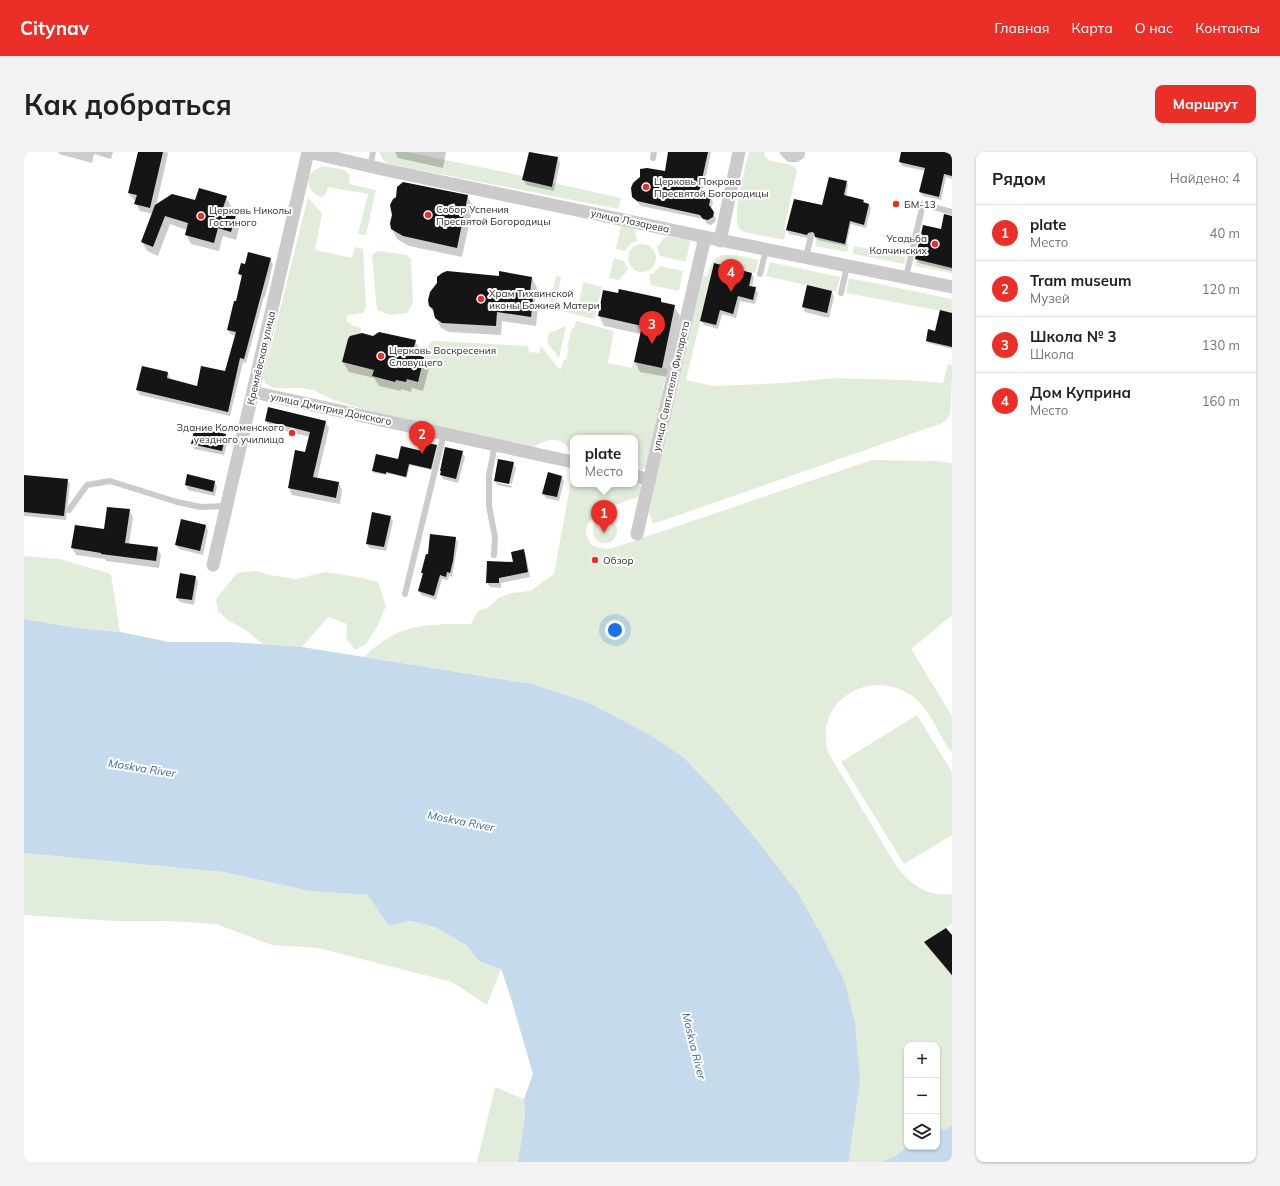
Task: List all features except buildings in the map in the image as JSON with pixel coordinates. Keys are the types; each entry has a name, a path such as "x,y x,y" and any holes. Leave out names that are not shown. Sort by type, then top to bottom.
{"street":[{"name":"улица Лазарева","path":"308,152 370,167 705,238 952,287"},
{"name":"Кремлёвская улица","path":"213,564 308,152"},
{"path":"720,240 739,152"},
{"name":"улица Святителя Филарета","path":"637,534 705,238"},
{"name":"улица Дмитрия Донского","path":"253,392 570,461"},
{"path":"638,477 650,480"}],"lane":[{"path":"370,167 374,152"},
{"path":"906,277 923,204 952,212"},
{"path":"806,258 811,236"},
{"path":"760,274 766,250"},
{"path":"841,293 847,266"},
{"path":"405,594 444,433"},
{"path":"494,555 495,537 489,506 489,475 495,445"},
{"path":"69,510 87,485 110,481 177,502 201,507 226,506"}],"green space":[{"path":"379,152 407,152 523,176 523,180 552,187 553,183 621,198 618,209 390,164 384,161"},
{"path":"749,152 764,152 765,157 768,159 790,165 797,170 784,229 786,230 784,240 745,232 738,226 738,201"},
{"path":"324,166 345,170 350,176 349,184 376,190 366,235 358,234 368,194 328,187 326,194 322,197 318,196 312,191 308,179 309,175 315,170"},
{"path":"308,197 322,214 315,250 352,258 355,247 363,249 366,307 363,313 347,316 347,322 361,328 360,337 350,336 348,339 343,363 374,370 372,376 395,382 396,380 406,382 424,357 429,344 432,341 437,341 528,346 529,352 539,353 541,346 558,368 561,369 564,359 566,360 569,348 567,348 572,328 574,328 576,321 614,331 608,363 632,368 634,362 668,369 647,467 639,472 638,435 570,435 570,449 566,445 556,440 545,441 533,448 369,411 331,399 313,390 301,388 274,388 266,384 263,378"},
{"path":"621,226 635,229 637,241 631,243 625,251 616,249"},
{"path":"666,236 690,241 686,262 660,256 657,247"},
{"path":"817,237 849,244 847,252 815,246"},
{"path":"642,244 652,248 656,258 652,268 642,272 632,268 628,258 632,248"},
{"path":"854,246 906,257 904,264 853,254"},
{"path":"378,251 407,255 411,259 413,303 407,313 390,315 377,310 372,255"},
{"path":"723,255 736,255 758,260 755,273 714,264 686,380 714,386 785,383 833,378 905,380 943,383 948,364 952,365 949,416 943,422 936,425 653,524 649,512 703,276 707,276 710,266 716,258"},
{"path":"614,258 624,261 628,269 619,280 609,278"},
{"path":"917,259 952,268 952,273 915,266"},
{"path":"770,262 840,277 836,292 766,276"},
{"path":"660,266 683,271 679,291 651,285 649,274 652,274"},
{"path":"556,276 561,277 556,303 578,308 583,282 602,287 594,319 549,308"},
{"path":"849,278 952,299 952,313 846,293"},
{"path":"566,326 559,358 547,342 549,333"},
{"path":"872,460 935,461 952,463 952,615 911,649 952,716 952,752 919,702 907,693 891,687 874,686 859,689 846,696 835,707 828,720 826,736 829,754 897,867 914,884 928,892 935,894 952,894 952,924 925,942 952,975 952,1125 946,1129 940,1130 940,1042 904,1042 904,1149 895,1156 881,1162 849,1162 854,1129 845,982 798,893 683,757 647,733 585,701 532,684 364,657 375,647 397,633 415,627 471,624 478,611 488,608 498,598 511,593 530,591 554,574 570,486 638,487 638,484 641,486 640,496 604,510 590,521 586,529 587,537 593,545 610,549"},
{"path":"605,519 614,522 617,531 614,540 605,543 596,540 593,531 596,522"},
{"path":"24,556 60,559 111,574 120,632 78,628 24,619"},
{"path":"256,571 296,579 325,572 358,577 378,582 386,606 378,625 366,644 355,650 346,638 347,624 328,617 302,647 264,645 247,631 228,620 218,611 216,599 237,573"},
{"path":"917,715 952,772 952,835 904,864 841,762"},
{"path":"24,853 223,872 310,891 369,895 389,926 410,921 435,927 466,945 479,961 501,969 487,1005 452,982 318,948 272,945 216,924 168,921 114,921 24,915"},
{"path":"495,1087 524,1099 525,1115 518,1162 477,1162"}],"water":[{"name":"Moskva River","path":"24,619 78,628 120,632 169,642 230,642 302,647 532,684 585,701 647,733 683,757 722,798 755,838 798,893 845,982 855,1024 860,1079 849,1162 518,1162 525,1115 524,1099 533,1074 501,969 479,961 466,945 435,927 410,921 389,926 368,895 310,891 223,872 24,853"},
{"path":"952,1125 952,1162 881,1162 895,1156 904,1149 940,1150 940,1130 946,1129"}],"place":[{"name":"Церковь Покрова Пресвятой Богородицы","path":"646,187"},
{"name":"БМ-13","path":"896,204"},
{"name":"Собор Успения Пресвятой Богородицы","path":"428,215"},
{"name":"Церковь Николы Гостиного","path":"201,216"},
{"name":"Усадьба Колчинских","path":"935,244"},
{"name":"Дом Куприна","path":"731,292"},
{"name":"Храм Тихвинской иконы Божией Матери","path":"481,299"},
{"name":"Школа № 3","path":"652,344"},
{"name":"Церковь Воскресения Словущего","path":"381,356"},
{"name":"Здание Коломенского уездного училища","path":"292,433"},
{"name":"Tram museum","path":"422,454"},
{"name":"plate","path":"604,533"},
{"name":"Обзор","path":"595,560"}]}
